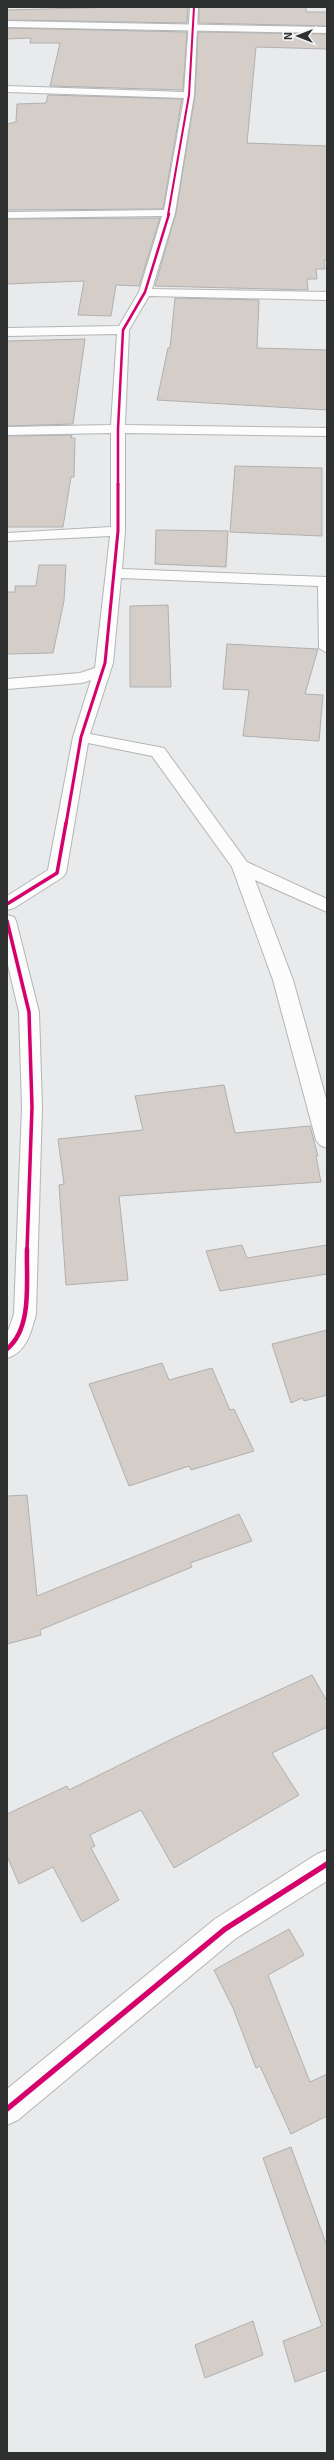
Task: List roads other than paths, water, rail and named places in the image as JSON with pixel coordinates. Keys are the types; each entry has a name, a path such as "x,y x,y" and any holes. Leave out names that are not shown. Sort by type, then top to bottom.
{"street":[{"path":"7,904 57,873 81,737 107,653 118,531 118,429 123,330 144,292 169,213 189,95 191,27 194,7"},
{"path":"7,24 327,30"},
{"path":"7,89 189,95"},
{"path":"7,215 169,213"},
{"path":"144,292 327,296"},
{"path":"7,332 123,330"},
{"path":"7,431 118,429 327,432"},
{"path":"7,538 118,531"},
{"path":"114,573 327,582 327,648"},
{"path":"7,684 82,678 102,671"},
{"path":"81,737 158,752 241,866 283,980 327,1140"},
{"path":"241,866 327,901"},
{"path":"7,921 29,1012 32,1107 25,1314 20,1333 12,1346 7,1349"},
{"path":"7,2109 225,1930 327,1864"}]}
